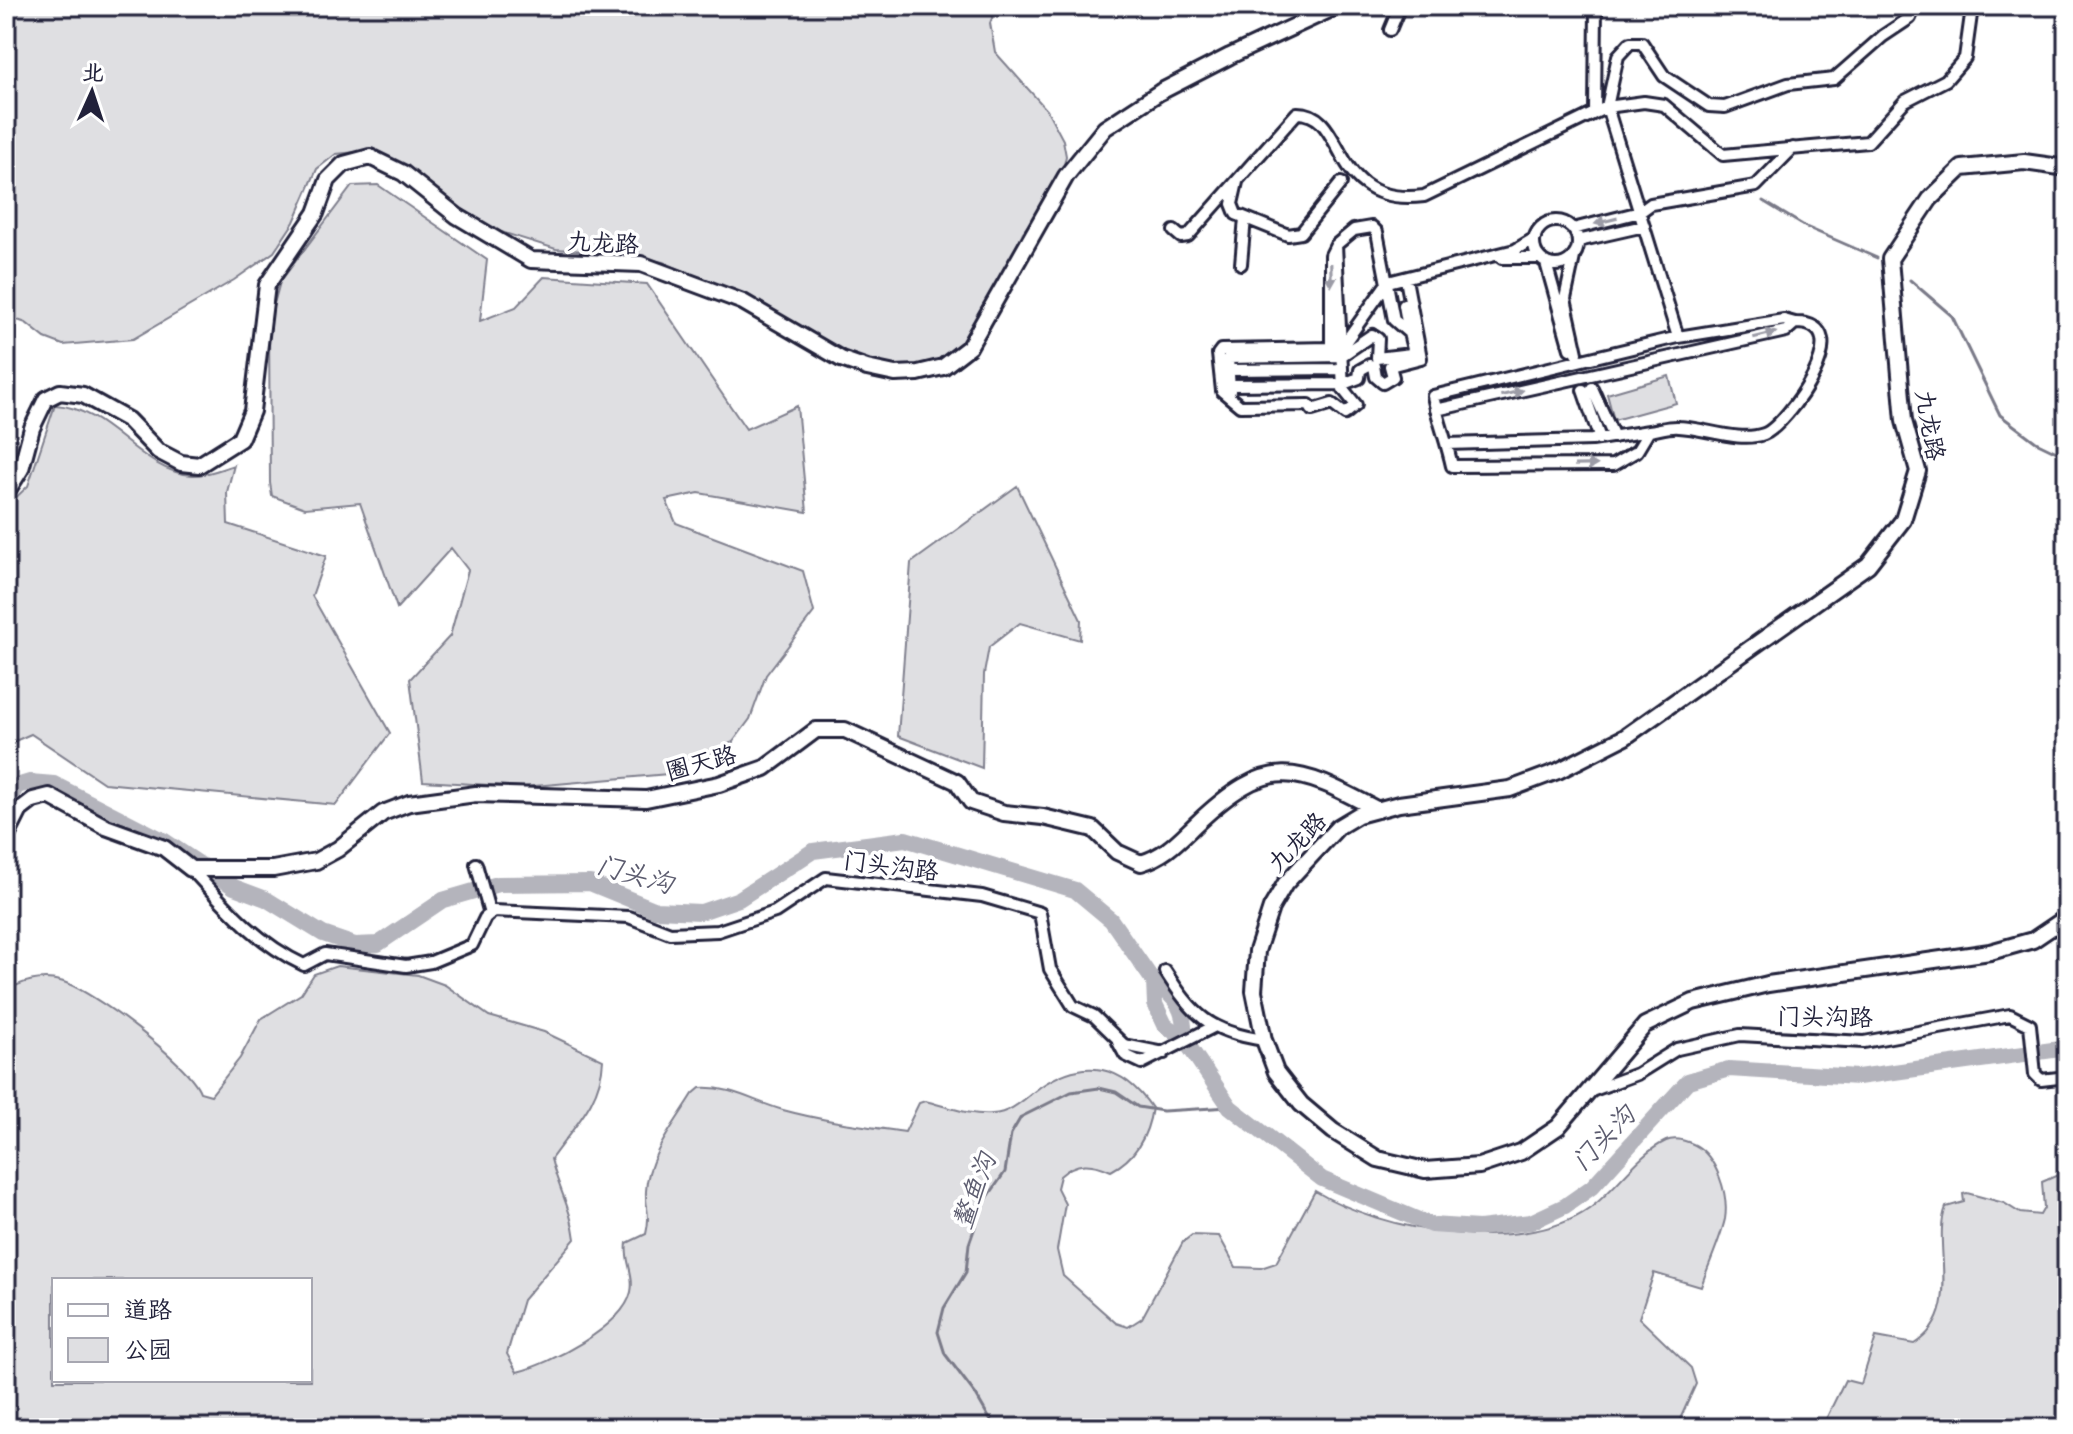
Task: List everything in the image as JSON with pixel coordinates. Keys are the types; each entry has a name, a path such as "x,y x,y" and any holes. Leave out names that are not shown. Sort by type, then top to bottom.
{"street":[{"name":"九龙路","path":"6,493 21,469 32,428 46,399 60,392 83,395 128,420 158,451 181,463 199,465 240,439 252,411 267,285 316,213 328,180 344,164 370,157 403,173 457,216 531,260 641,264 743,302 841,359 895,374 943,367 969,347 1066,176 1105,128 1160,92 1338,6"},
{"path":"1390,30 1400,6"},
{"path":"1595,113 1596,6"},
{"path":"1678,337 1607,107 1618,56 1630,43 1642,43 1664,76 1709,106 1725,107 1788,84 1834,79 1883,36 1910,18 1915,6"},
{"path":"1174,231 1181,237 1188,236 1297,113 1308,113 1322,123 1354,175 1370,191 1397,200 1424,196 1607,107 1644,102 1664,105 1723,155 1868,142 1905,101 1946,80 1965,58 1971,15 1978,6"},
{"path":"1573,229 1640,212 1651,204 1756,186 1793,148"},
{"name":"九龙路","path":"2067,168 2024,162 1962,168 1930,199 1890,259 1904,421 1918,471 1903,520 1868,565 1625,737 1558,771 1510,789 1378,810 1338,827 1285,884 1271,908 1257,951 1254,991 1264,1040 1276,1072 1301,1104 1333,1131 1378,1159 1425,1170 1479,1166 1521,1152 1558,1127 1645,1025 1693,1002 1768,984 1990,952 2033,940 2067,917"},
{"path":"1238,180 1232,204 1236,214 1288,235 1301,233 1341,183"},
{"path":"1241,264 1245,218"},
{"path":"1338,351 1398,281 1515,250 1535,238 1548,223 1562,222 1573,229 1578,241 1565,299 1574,354 1535,238"},
{"path":"1578,241 1644,226"},
{"path":"1223,358 1222,391 1240,406 1309,405 1312,410 1332,404 1345,414 1350,413 1356,405 1343,384 1338,351 1336,245 1354,230 1372,227 1377,232 1398,281 1421,358 1390,366 1393,377 1383,383 1376,377 1374,366 1369,365 1360,370 1359,378 1343,384 1230,385"},
{"path":"1487,258 1543,260 1560,265 1575,254"},
{"path":"1231,398 1229,370 1221,350 1338,351 1372,335 1378,339 1377,358 1411,354 1413,349 1398,281"},
{"path":"1447,444 1600,439 1677,426 1736,435 1763,435 1781,424 1822,357 1824,340 1817,327 1784,320 1678,337 1433,396 1452,466 1613,465 1637,451 1649,431"},
{"path":"1436,410 1786,331 1795,323"},
{"path":"1229,370 1342,369"},
{"path":"1600,439 1588,389 1614,437"},
{"name":"圈天路","path":"191,869 273,869 316,861 338,849 383,813 409,803 476,794 646,799 719,784 765,768 816,730 845,730 876,742 957,782 971,802 1004,813 1043,817 1093,829 1117,852 1141,863 1161,857 1209,811 1246,783 1266,774 1285,773 1332,786 1378,810"},
{"path":"6,838 20,810 33,800 49,796 106,827 164,848 191,869 242,924 275,951 304,965 325,954 406,966 431,962 472,945 490,914 476,864"},
{"name":"门头沟路","path":"490,914 629,917 670,933 718,931 775,912 826,878 982,896 1040,913 1050,969 1060,986 1073,1006 1094,1016 1117,1040 1144,1051 1164,1053 1212,1027"},
{"path":"1165,971 1188,1007 1212,1027 1264,1040"},
{"name":"门头沟路","path":"1591,1091 1637,1074 1677,1049 1740,1035 1864,1042 2010,1015 2030,1025 2035,1074 2041,1080 2067,1077"}],"green space":[{"path":"6,6 997,6 990,23 995,52 1047,110 1063,140 1066,156 1059,186 1023,232 976,334 933,373 862,364 770,308 663,262 613,253 556,249 498,231 367,151 336,154 317,169 294,222 274,252 234,280 133,339 63,345 45,338 26,323 6,316"},
{"path":"378,185 487,260 480,321 516,307 544,277 647,284 746,429 797,406 807,512 699,493 666,500 676,523 803,571 814,612 766,675 750,719 733,742 668,774 523,787 423,781 410,679 450,636 468,570 451,548 397,608 360,503 305,508 272,496 270,483 269,322 280,282 352,186"},
{"path":"1669,376 1676,403 1614,420 1607,394"},
{"path":"55,405 92,417 156,463 173,471 197,475 234,465 227,492 228,524 326,556 312,596 390,733 336,805 104,783 31,734 6,745 6,507 28,486"},
{"path":"1017,486 1081,620 1080,640 1020,623 989,647 984,674 982,768 898,736 911,563"},
{"path":"337,966 418,975 445,985 489,1016 544,1032 603,1060 592,1101 551,1159 575,1239 523,1300 507,1354 517,1372 547,1361 583,1342 600,1331 625,1305 632,1285 627,1243 646,1234 646,1191 651,1165 671,1128 700,1088 732,1092 813,1117 905,1132 919,1103 925,1101 975,1114 999,1113 1012,1108 1056,1077 1087,1069 1115,1074 1140,1093 1152,1108 1144,1136 1120,1166 1111,1171 1097,1166 1078,1165 1060,1176 1057,1188 1065,1204 1057,1250 1063,1276 1116,1323 1128,1327 1142,1318 1183,1242 1192,1235 1219,1236 1236,1267 1261,1268 1276,1263 1315,1191 1343,1205 1413,1227 1490,1235 1527,1232 1560,1224 1589,1209 1655,1147 1677,1139 1702,1150 1715,1167 1725,1198 1725,1219 1701,1287 1654,1273 1639,1318 1691,1368 1696,1384 1676,1428 6,1428 6,992 39,979 60,981 74,987 138,1029 178,1064 200,1092 211,1095 240,1058 261,1019 301,994 314,974"},
{"path":"2067,1171 2067,1428 1810,1428 1826,1419 1845,1380 1861,1384 1876,1337 1914,1344 1929,1331 1943,1297 1942,1223 1946,1207 1964,1202 1963,1194 1967,1193 2004,1203 2020,1213 2040,1215 2044,1208 2042,1182"}],"waterway":[{"path":"1763,201 1806,227 1877,258"},
{"path":"1910,280 1952,316 2000,415 2036,442 2067,457"},
{"name":"门头沟","path":"6,804 17,786 30,782 54,784 163,840 234,887 266,899 323,934 355,945 378,944 443,900 498,884 590,883 656,910 701,912 739,899 813,851 905,839 1075,890 1111,920 1154,982 1155,1004 1165,1025 1184,1039 1230,1107 1322,1179 1431,1225 1479,1228 1531,1222 1565,1206 1592,1187 1688,1081 1729,1069 1858,1077 2067,1048"},
{"name":"门头沟","path":"1154,982 1169,993 1178,1006 1184,1039"},
{"name":"鳌鱼沟","path":"995,1428 976,1395 945,1354 938,1332 944,1308 966,1272 969,1244 983,1204 1005,1172 1011,1134 1021,1117 1071,1092 1099,1088 1116,1092 1138,1107 1163,1111 1230,1107"}],"tunnel":[{"path":"1571,354 1583,390"}]}
